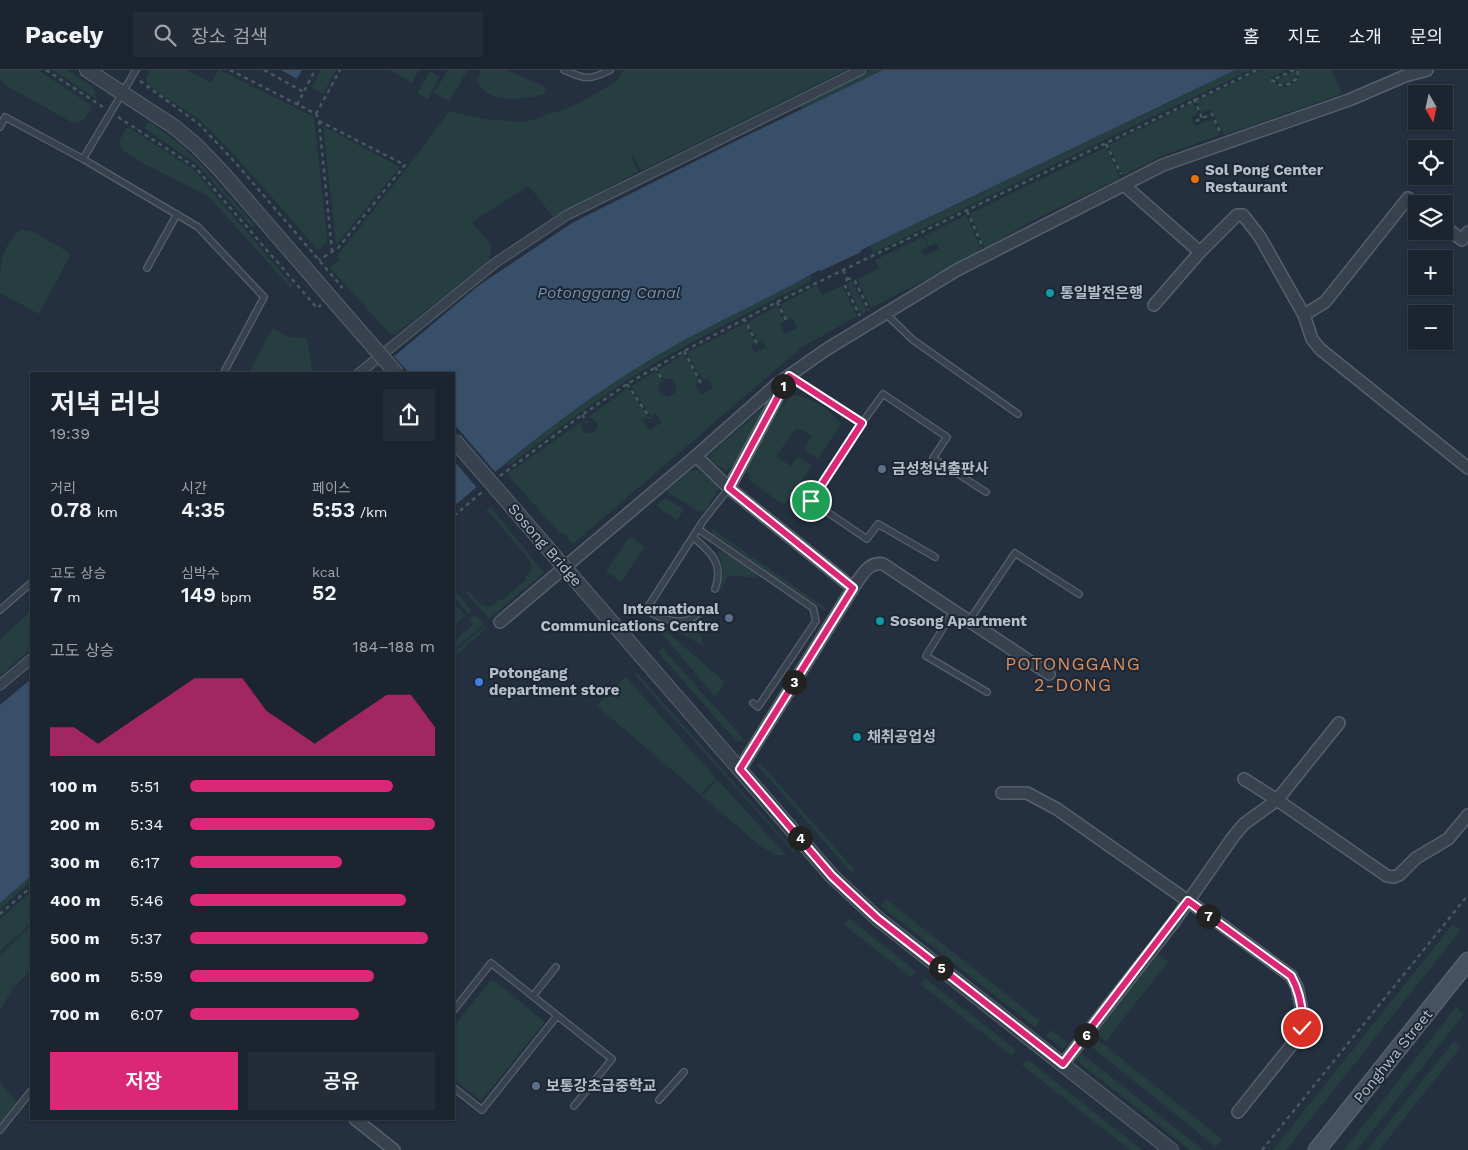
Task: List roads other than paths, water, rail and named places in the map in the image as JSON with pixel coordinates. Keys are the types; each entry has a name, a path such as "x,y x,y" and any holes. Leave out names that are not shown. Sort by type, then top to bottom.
{"main road":[{"name":"Ponghwa Street","path":"1317,1150 1468,961"}],"street":[{"path":"88,70 173,126 196,145 222,172 394,372"},
{"path":"360,372 495,262 567,215 861,70"},
{"path":"500,622 696,456 777,384 826,348 957,270 1163,165 1349,100 1403,73 1427,70"},
{"path":"1125,186 1200,252"},
{"path":"1304,315 1324,302 1408,198"},
{"path":"1154,305 1200,252 1237,215 1243,214 1260,237 1304,315 1312,339 1320,349 1468,468"},
{"path":"1453,233 1462,240 1468,232"},
{"path":"729,488 789,376"},
{"name":"Sosong Bridge","path":"455,441 832,876 877,918 1170,1150"},
{"path":"696,456 729,488 853,588"},
{"path":"740,769 853,588 869,567 876,563 883,564 1049,674"},
{"path":"0,685 30,660"},
{"path":"1063,1064 1188,901 1244,824 1277,800 1339,723"},
{"path":"1244,779 1387,876 1394,877 1399,875 1416,858 1448,839 1468,815"},
{"path":"1002,793 1026,793 1057,809 1291,976 1297,987 1303,1015 1302,1028 1294,1042 1238,1112"},
{"path":"356,1120 394,1150"}],"lane":[{"path":"83,160 136,70"},
{"path":"564,70 582,78 596,76 610,70"},
{"path":"0,126 6,117 198,227 264,297 224,372"},
{"path":"147,268 177,214"},
{"path":"885,313 913,340 1018,414"},
{"path":"789,376 862,423"},
{"path":"935,557 878,524 867,539 811,501 883,394 947,437 933,458 986,492"},
{"path":"700,611 691,619 682,620 663,618 646,610 698,529 729,488"},
{"path":"698,529 813,608 816,621 758,707 753,703"},
{"path":"693,537 713,556 718,568 719,578 714,589"},
{"path":"969,621 1015,553 1079,594"},
{"path":"0,610 30,584"},
{"path":"954,610 926,656 987,692"},
{"path":"455,1009 491,963 612,1059 574,1106"},
{"path":"532,996 556,966"},
{"path":"455,1089 482,1110 557,1016"},
{"path":"659,1100 684,1072"},
{"path":"0,1130 30,1092"}],"water":[{"path":"281,70 302,70 297,79"},
{"name":"Potonggang Canal","path":"883,70 1235,70 861,250 861,252 819,270 669,349 622,377 572,412 524,448 455,505 455,372 375,372 478,286 572,223"},
{"path":"30,680 30,877 0,903 0,705"}],"place":[{"name":"Sol Pong Center Restaurant","path":"1195,179"},
{"name":"통일발전은행","path":"1050,293"},
{"name":"금성청년출판사","path":"882,469"},
{"name":"International Communications Centre","path":"729,618"},
{"name":"Sosong Apartment","path":"880,621"},
{"name":"Potongang department store","path":"479,682"},
{"name":"채취공업성","path":"857,737"},
{"name":"보통강초급중학교","path":"536,1086"}],"district":[{"name":"POTONGGANG 2-DONG","path":"1073,673"}]}
